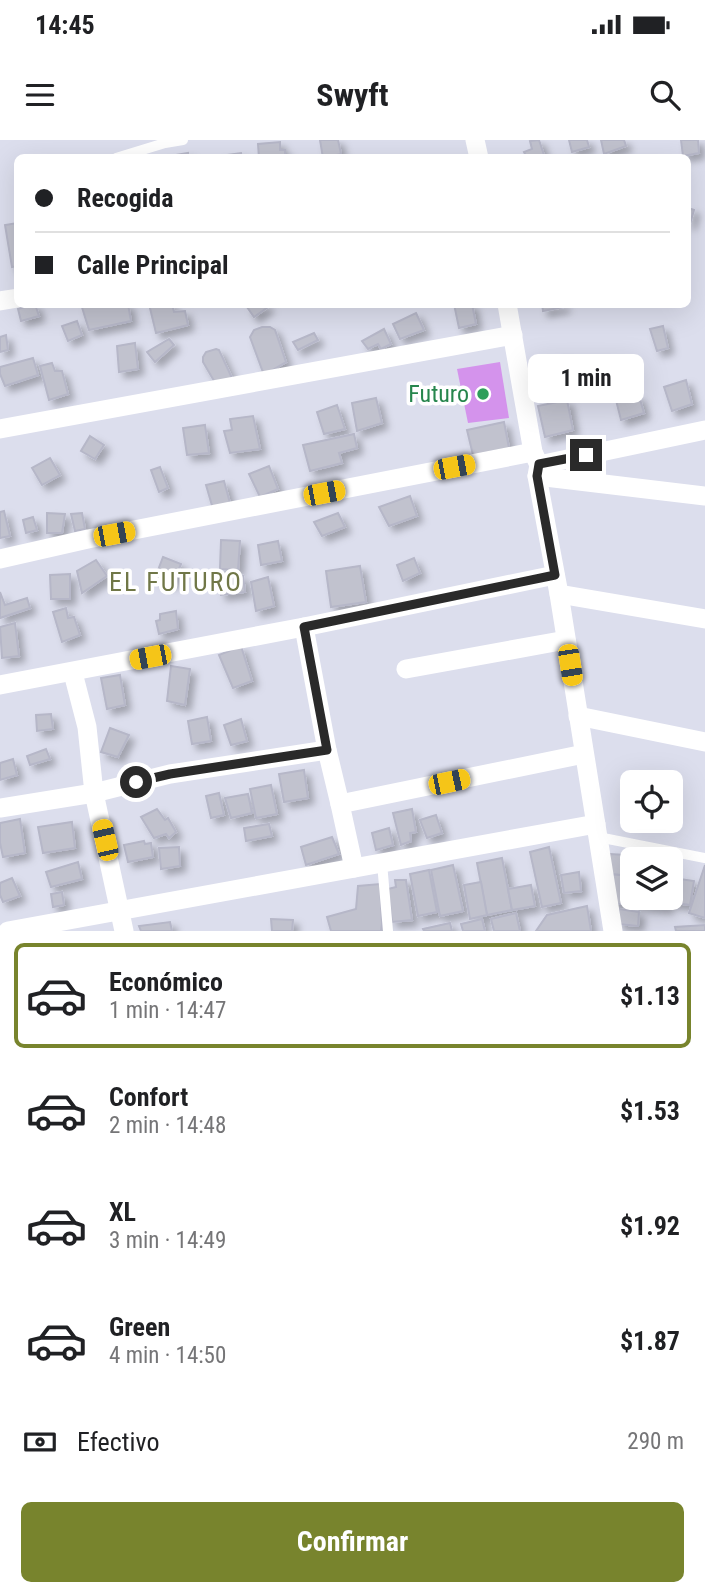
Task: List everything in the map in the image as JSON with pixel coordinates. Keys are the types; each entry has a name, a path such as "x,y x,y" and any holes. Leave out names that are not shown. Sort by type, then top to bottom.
{"street":[{"path":"508,308 557,584 613,931"},
{"path":"0,429 513,335"},
{"path":"0,559 88,539 536,464 705,430"},
{"path":"536,464 705,496"},
{"path":"0,685 304,627 557,584 705,620"},
{"path":"304,627 327,750 354,868"},
{"path":"406,669 566,640"},
{"path":"73,673 87,727 94,793 124,931"},
{"path":"578,716 705,742"},
{"path":"0,808 94,793 170,774 327,750"},
{"path":"340,804 584,754"},
{"path":"8,931 382,863 597,831"}],"lane":[{"path":"128,154 183,140"},
{"path":"597,831 705,858"},
{"path":"382,863 388,931"}],"shaded area":[{"name":"Futuro","path":"500,362 509,418 468,423 457,369"}],"building":[{"path":"320,140 338,140 341,154 322,154"},
{"path":"539,140 544,154 525,154 524,152 532,149 530,141"},
{"path":"569,140 587,140 589,147 572,152"},
{"path":"601,140 624,140 626,146 604,154"},
{"path":"681,140 698,140 699,153 683,154"},
{"path":"280,142 280,150 285,150 285,154 259,154 258,144"},
{"path":"14,224 14,267 12,267 5,225"},
{"path":"36,308 39,316 21,321 18,309"},
{"path":"82,308 129,308 131,321 89,330"},
{"path":"150,308 185,311 188,325 156,333"},
{"path":"248,308 267,308 254,317"},
{"path":"455,308 473,308 476,324 459,328"},
{"path":"416,313 424,330 400,339 393,324"},
{"path":"77,321 82,335 68,341 62,326"},
{"path":"663,326 668,348 657,351 650,329"},
{"path":"262,327 275,330 286,362 264,375 250,337 254,330"},
{"path":"384,329 391,344 381,349 378,344 368,349 362,341"},
{"path":"314,333 318,340 298,350 293,342"},
{"path":"6,335 8,350 0,352 0,337"},
{"path":"169,339 174,345 155,362 147,352"},
{"path":"135,343 138,369 119,372 117,346"},
{"path":"219,350 232,378 217,386 203,362 206,352"},
{"path":"565,356 568,366 550,372 546,360"},
{"path":"33,358 38,375 5,386 0,367"},
{"path":"52,363 55,371 62,371 68,394 49,400 40,366"},
{"path":"686,380 692,404 672,411 664,387"},
{"path":"639,396 644,413 621,420 616,400"},
{"path":"376,398 382,423 357,431 352,403"},
{"path":"567,400 573,430 545,437 538,406"},
{"path":"337,405 345,429 324,434 317,412"},
{"path":"253,416 260,449 230,453 224,431 232,430 230,419"},
{"path":"504,422 509,448 473,455 467,430"},
{"path":"205,425 209,453 187,455 183,428"},
{"path":"354,434 357,448 339,453 342,463 310,471 303,445"},
{"path":"90,436 104,445 95,459 81,451"},
{"path":"50,458 60,475 42,485 32,468"},
{"path":"269,466 278,489 260,497 249,474"},
{"path":"160,467 168,488 159,492 151,470"},
{"path":"224,481 230,503 213,509 206,485"},
{"path":"410,496 417,516 389,526 379,507"},
{"path":"4,511 10,536 0,538 0,512"},
{"path":"47,513 65,514 62,533 47,533"},
{"path":"82,513 85,529 75,531 71,514"},
{"path":"338,513 345,527 322,536 314,522"},
{"path":"33,517 37,530 26,533 23,520"},
{"path":"221,540 240,541 238,570 220,569"},
{"path":"278,541 282,561 261,565 258,545"},
{"path":"163,557 181,564 173,583 155,578"},
{"path":"414,558 420,573 403,581 397,565"},
{"path":"96,560 107,576 82,593 77,571"},
{"path":"360,566 366,602 331,607 326,571"},
{"path":"70,574 70,599 51,599 50,575"},
{"path":"243,576 245,592 221,595 219,580"},
{"path":"268,577 274,606 256,611 251,582"},
{"path":"0,592 5,605 27,598 30,608 0,618"},
{"path":"66,608 68,618 74,617 80,635 62,642 53,612"},
{"path":"176,611 178,629 159,634 156,621 160,620 160,614"},
{"path":"15,623 19,656 2,658 0,627"},
{"path":"241,646 252,681 233,688 219,655"},
{"path":"171,666 190,669 185,705 167,701"},
{"path":"120,675 125,705 107,709 101,678"},
{"path":"51,714 53,729 37,731 36,715"},
{"path":"207,717 211,741 192,744 188,721"},
{"path":"241,719 247,741 231,745 224,725"},
{"path":"110,728 129,735 118,757 101,752"},
{"path":"46,749 50,759 30,765 27,756"},
{"path":"13,759 17,775 0,780 0,763"},
{"path":"304,770 308,798 284,802 279,774"},
{"path":"271,785 277,814 256,818 250,789"},
{"path":"219,793 224,815 211,818 206,796"},
{"path":"248,794 252,813 231,818 225,798"},
{"path":"157,809 165,820 168,818 176,832 169,838 166,834 154,838 141,817"},
{"path":"412,809 416,832 410,833 411,841 401,845 393,813"},
{"path":"436,815 442,833 427,838 420,820"},
{"path":"20,819 25,853 3,857 0,823"},
{"path":"72,822 75,848 43,853 38,827"},
{"path":"269,824 272,836 246,841 244,828"},
{"path":"389,828 393,845 376,850 372,833"},
{"path":"332,837 339,854 306,865 301,847"},
{"path":"144,841 145,844 151,843 153,857 128,862 124,845"},
{"path":"179,847 180,866 161,869 159,848"},
{"path":"549,847 561,903 542,907 530,852"},
{"path":"610,854 620,855 620,875 608,874"},
{"path":"502,858 512,910 487,915 477,863"},
{"path":"78,862 82,879 51,887 46,872"},
{"path":"453,865 463,911 440,916 431,870"},
{"path":"705,865 705,918 689,913"},
{"path":"429,870 437,912 418,916 410,874"},
{"path":"579,872 581,891 564,893 561,875"},
{"path":"608,874 620,875 620,904 611,904"},
{"path":"12,878 20,896 3,902 0,883"},
{"path":"683,879 694,881 690,905 683,904"},
{"path":"395,880 406,880 412,920 392,922 388,889 396,887"},
{"path":"481,882 487,915 470,919 464,885"},
{"path":"380,884 381,931 331,931 327,917 356,909 358,886"},
{"path":"531,885 535,906 512,910 508,889"},
{"path":"62,892 64,905 53,907 51,894"},
{"path":"587,906 591,931 536,931 547,915"},
{"path":"619,909 639,912 638,926 618,924"},
{"path":"516,913 520,931 494,931 491,919"},
{"path":"271,919 293,920 292,931 272,931"},
{"path":"482,919 485,931 463,931 461,924"},
{"path":"170,922 172,931 141,931 139,926"},
{"path":"450,923 452,931 423,929"},
{"path":"705,925 705,931 676,931 675,927"}],"place":[{"name":"Futuro","path":"483,394"}],"district":[{"name":"EL FUTURO","path":"176,582"}],"route":[{"path":"136,782 170,774 327,750 304,627 555,575 537,476 539,464 586,455"}]}
